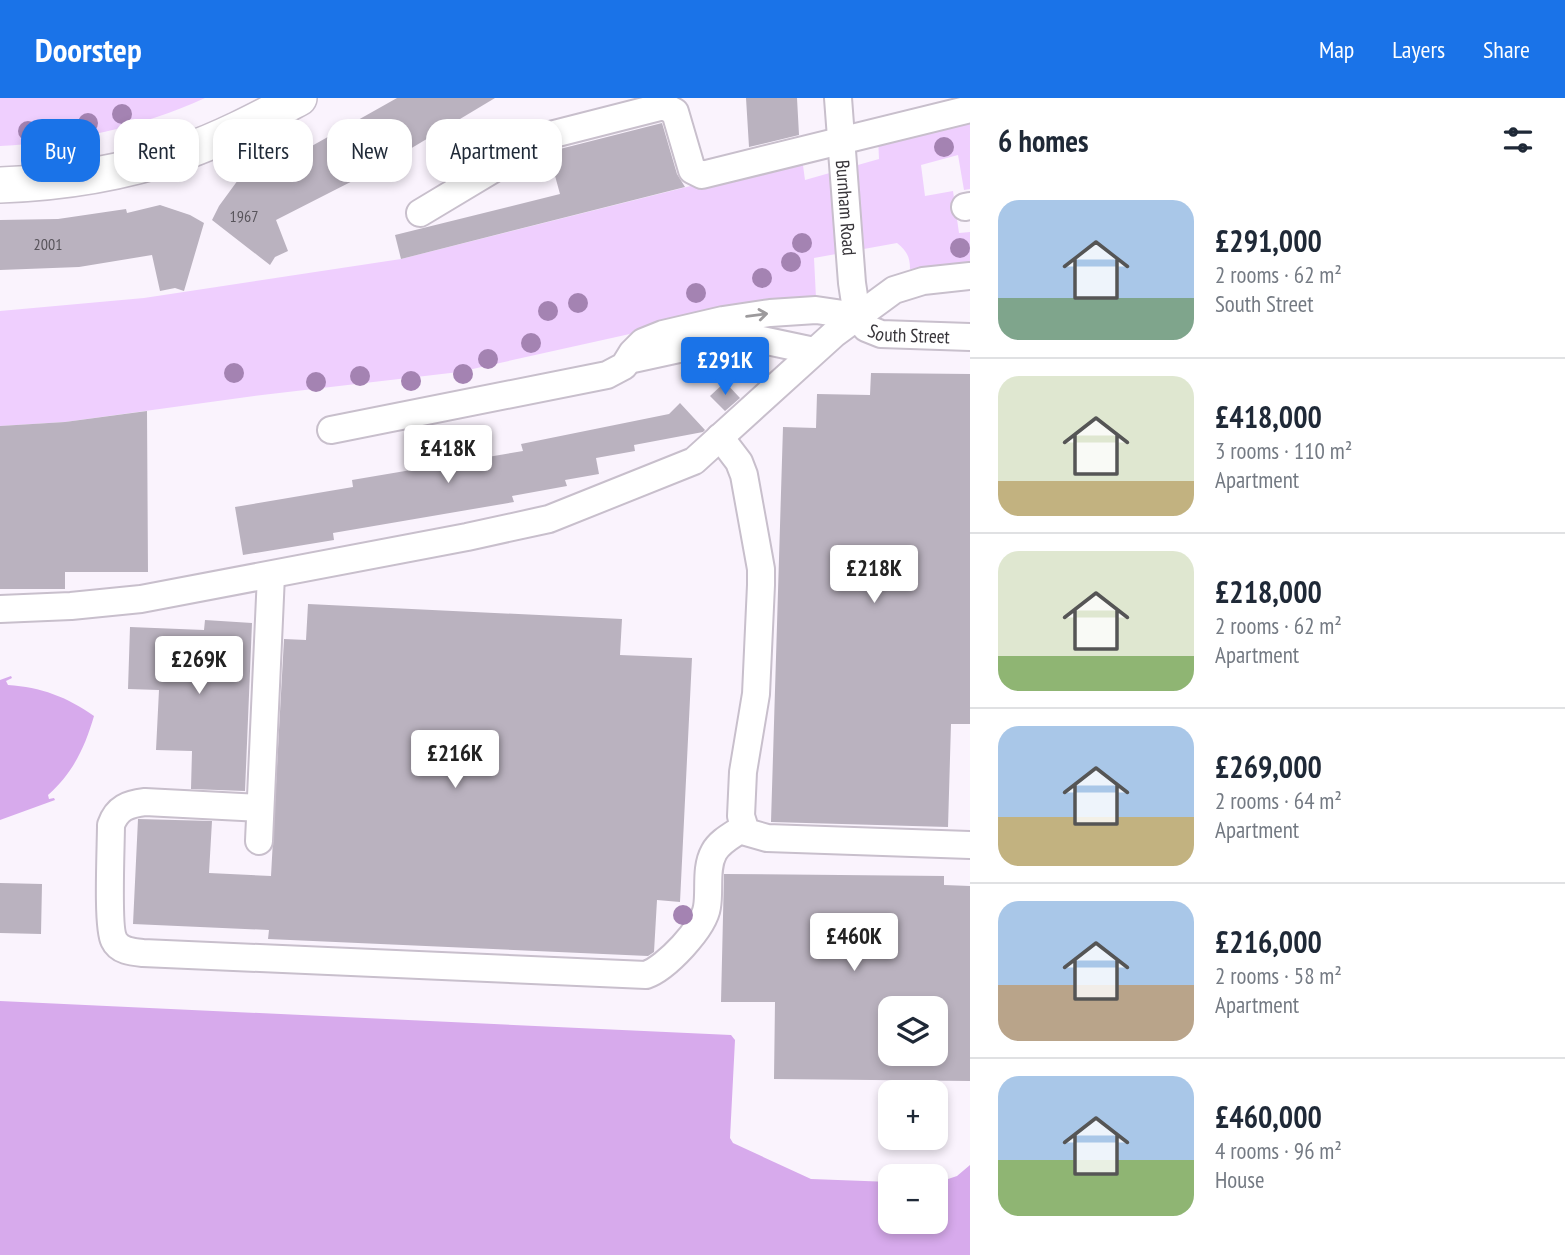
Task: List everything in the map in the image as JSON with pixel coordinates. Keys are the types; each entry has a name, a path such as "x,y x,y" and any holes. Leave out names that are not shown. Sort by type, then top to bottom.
{"main road":[{"path":"0,185 92,177 157,160 211,141 299,98"}],"street":[{"name":"Burnham Road","path":"838,98 852,283 857,316"},
{"path":"419,213 550,135 664,106 675,111 689,164 698,174 970,109"},
{"path":"0,609 71,607 129,600 492,533 549,519 694,461 814,351 879,299 908,284 970,276"},
{"path":"331,430 607,374 619,370 637,347 653,337 723,320 816,310 857,316"},
{"name":"South Street","path":"857,316 866,328 881,334 970,337"},
{"path":"627,360 688,347 753,338 814,351"},
{"path":"720,437 739,462 744,475 761,569 758,671 743,772 743,828 750,835 767,838 970,845"},
{"path":"259,841 271,575"},
{"path":"260,808 145,802 126,806 119,811 111,825 111,922 113,939 118,946 142,953 646,975 660,968 701,925 708,904 710,859 721,844 743,828"}],"shaded area":[{"path":"0,98 205,98 151,119 114,119 114,129 100,133 100,119 21,119 21,144 0,146"},
{"path":"970,115 970,189 964,190 958,155 921,165 925,196 953,191 959,233 970,232 970,264 910,269 907,254 897,243 814,258 816,298 774,302 459,372 65,422 0,426 0,311 144,298 401,259 802,158 805,180 879,159 878,137"},
{"path":"11,676 12,678 6,681 8,685 53,694 94,716 77,759 48,795 49,799 55,800 0,820 0,680"},
{"path":"0,1001 731,1035 735,1040 730,1138 733,1143 811,1179 878,1182 878,1234 948,1234 948,1179 957,1176 970,1165 970,1255 0,1255"}],"building":[{"path":"397,98 495,98 460,119 426,119 426,139 412,148 412,119 360,119"},
{"path":"746,98 797,98 799,135 749,147"},
{"path":"662,123 677,174 685,187 401,259 395,235 560,194 557,182 562,182 562,148"},
{"path":"327,137 327,182 351,182 276,220 288,251 275,257 270,265 212,220 237,182 313,182 313,145"},
{"path":"160,205 190,215 204,223 184,291 175,288 160,291 152,255 79,267 0,270 0,220 58,219 126,209 127,213"},
{"path":"871,373 970,374 970,724 951,724 948,827 771,822 783,427 816,428 817,394 870,395"},
{"path":"725,382 740,398 725,411 710,396"},
{"path":"680,403 705,430 703,432 634,445 635,451 596,458 599,474 565,480 567,486 512,496 514,502 333,533 334,540 243,555 235,507 353,487 352,480 523,451 521,444 669,414"},
{"path":"147,411 148,572 65,572 65,589 0,589 0,426 65,422"},
{"path":"308,604 622,619 620,655 692,658 680,902 657,900 654,952 648,956 268,939 269,930 133,924 138,819 212,821 209,873 271,876 284,639 306,640"},
{"path":"205,620 252,623 245,791 191,789 192,751 156,750 159,690 128,689 130,627 204,630"},
{"path":"724,874 944,876 944,885 970,886 970,1081 774,1079 775,1002 721,1002"},
{"path":"0,883 42,884 41,934 0,933"}]}
